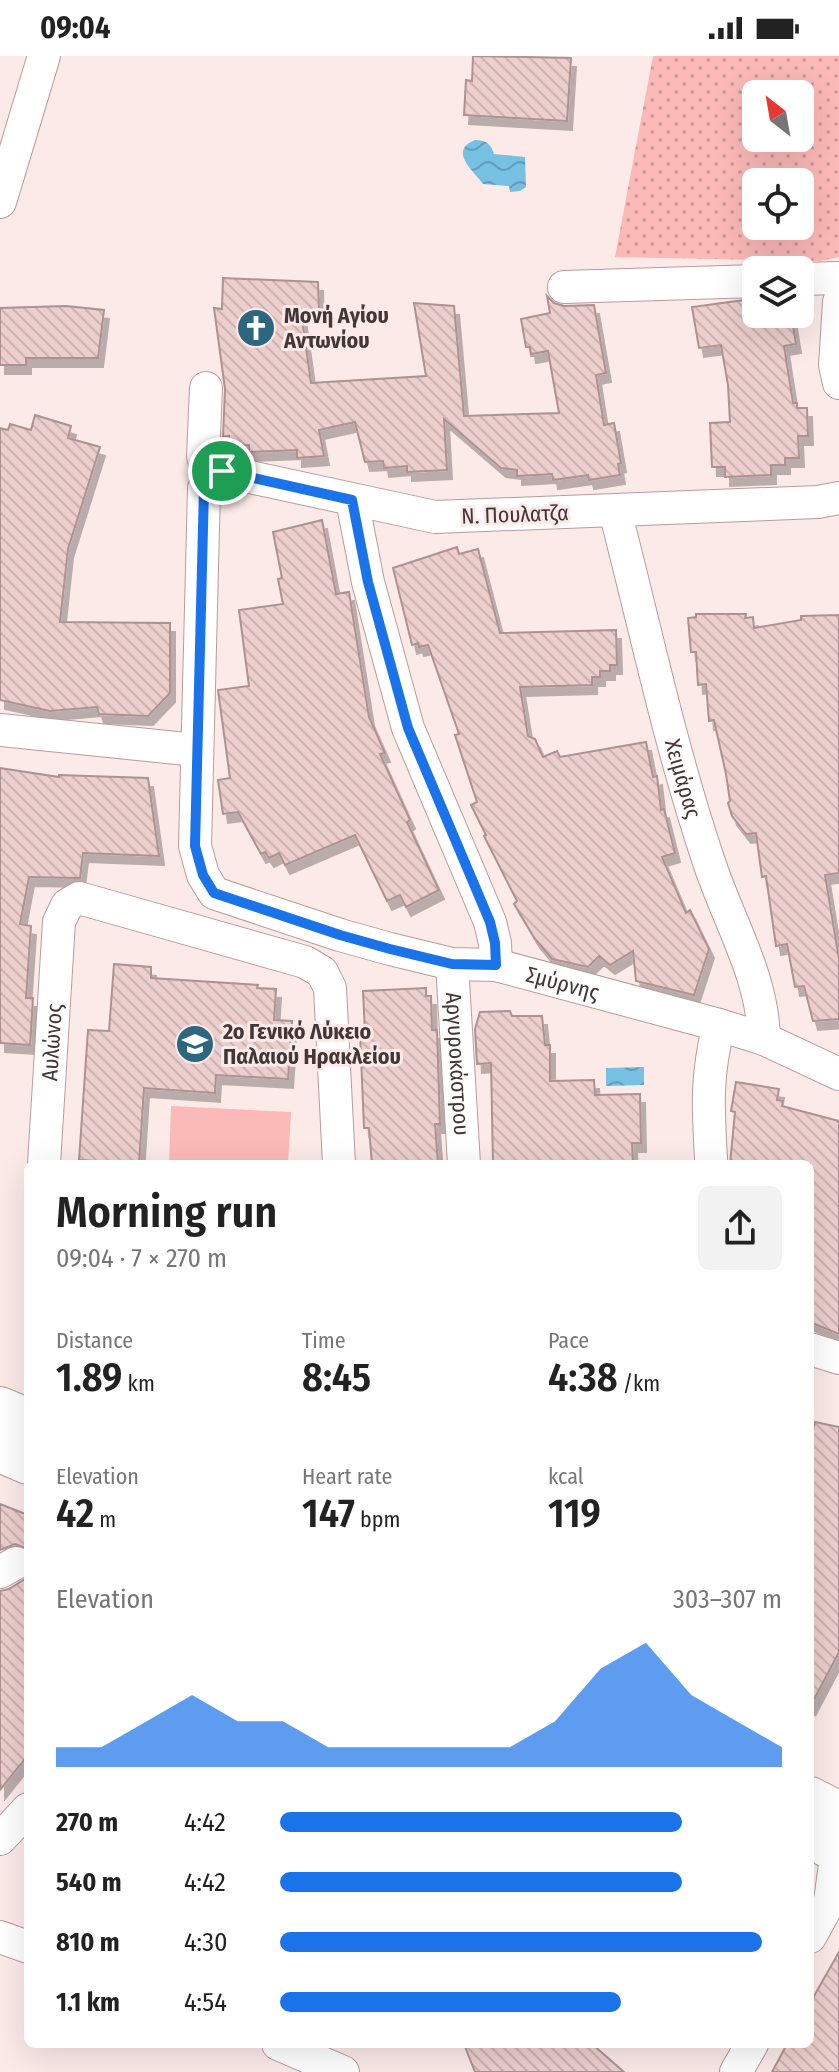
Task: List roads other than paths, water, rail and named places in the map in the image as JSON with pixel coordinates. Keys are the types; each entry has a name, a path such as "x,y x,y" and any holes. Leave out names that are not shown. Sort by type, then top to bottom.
{"main road":[{"path":"0,1408 24,1418"},
{"path":"0,1451 24,1461"},
{"path":"814,1805 833,1838"}],"street":[{"path":"0,202 6,159 44,56"},
{"path":"814,279 839,278"},
{"path":"564,287 742,281"},
{"path":"839,302 835,365 839,383"},
{"path":"206,388 195,846 203,875 214,893 209,935 305,962 322,972 330,988 339,1160"},
{"name":"Ν. Πουλατζα","path":"206,482 222,471 435,517 818,502 839,498"},
{"path":"352,500 368,582 408,728 490,922 496,965"},
{"name":"Χειμάρας","path":"615,511 708,860 757,984 764,1039"},
{"path":"0,730 196,750"},
{"name":"Σμύρνης","path":"214,893 340,935 452,964 496,965 719,1025 764,1039 839,1074"},
{"name":"Αυλώνος","path":"44,1160 59,922 67,905 79,898 209,935"},
{"name":"Αργυροκάστρου","path":"452,964 464,1160"},
{"path":"711,1158 707,1094 710,1059 719,1025"},
{"path":"814,1350 839,1358"},
{"path":"0,1839 24,1813"},
{"path":"814,1930 830,1901 833,1838"},
{"path":"0,1937 24,1946"},
{"path":"287,2048 343,2072"},
{"path":"736,2072 750,2048"}],"water":[{"path":"475,140 488,143 494,154 525,157 526,187 510,192 509,186 483,184 463,155 467,144"},
{"path":"644,1067 644,1085 606,1086 606,1068"}],"place":[{"name":"Μονή Αγίου Αντωνίου","path":"256,328"},
{"name":"2ο Γενικό Λύκειο Παλαιού Ηρακλείου","path":"195,1044"}]}
